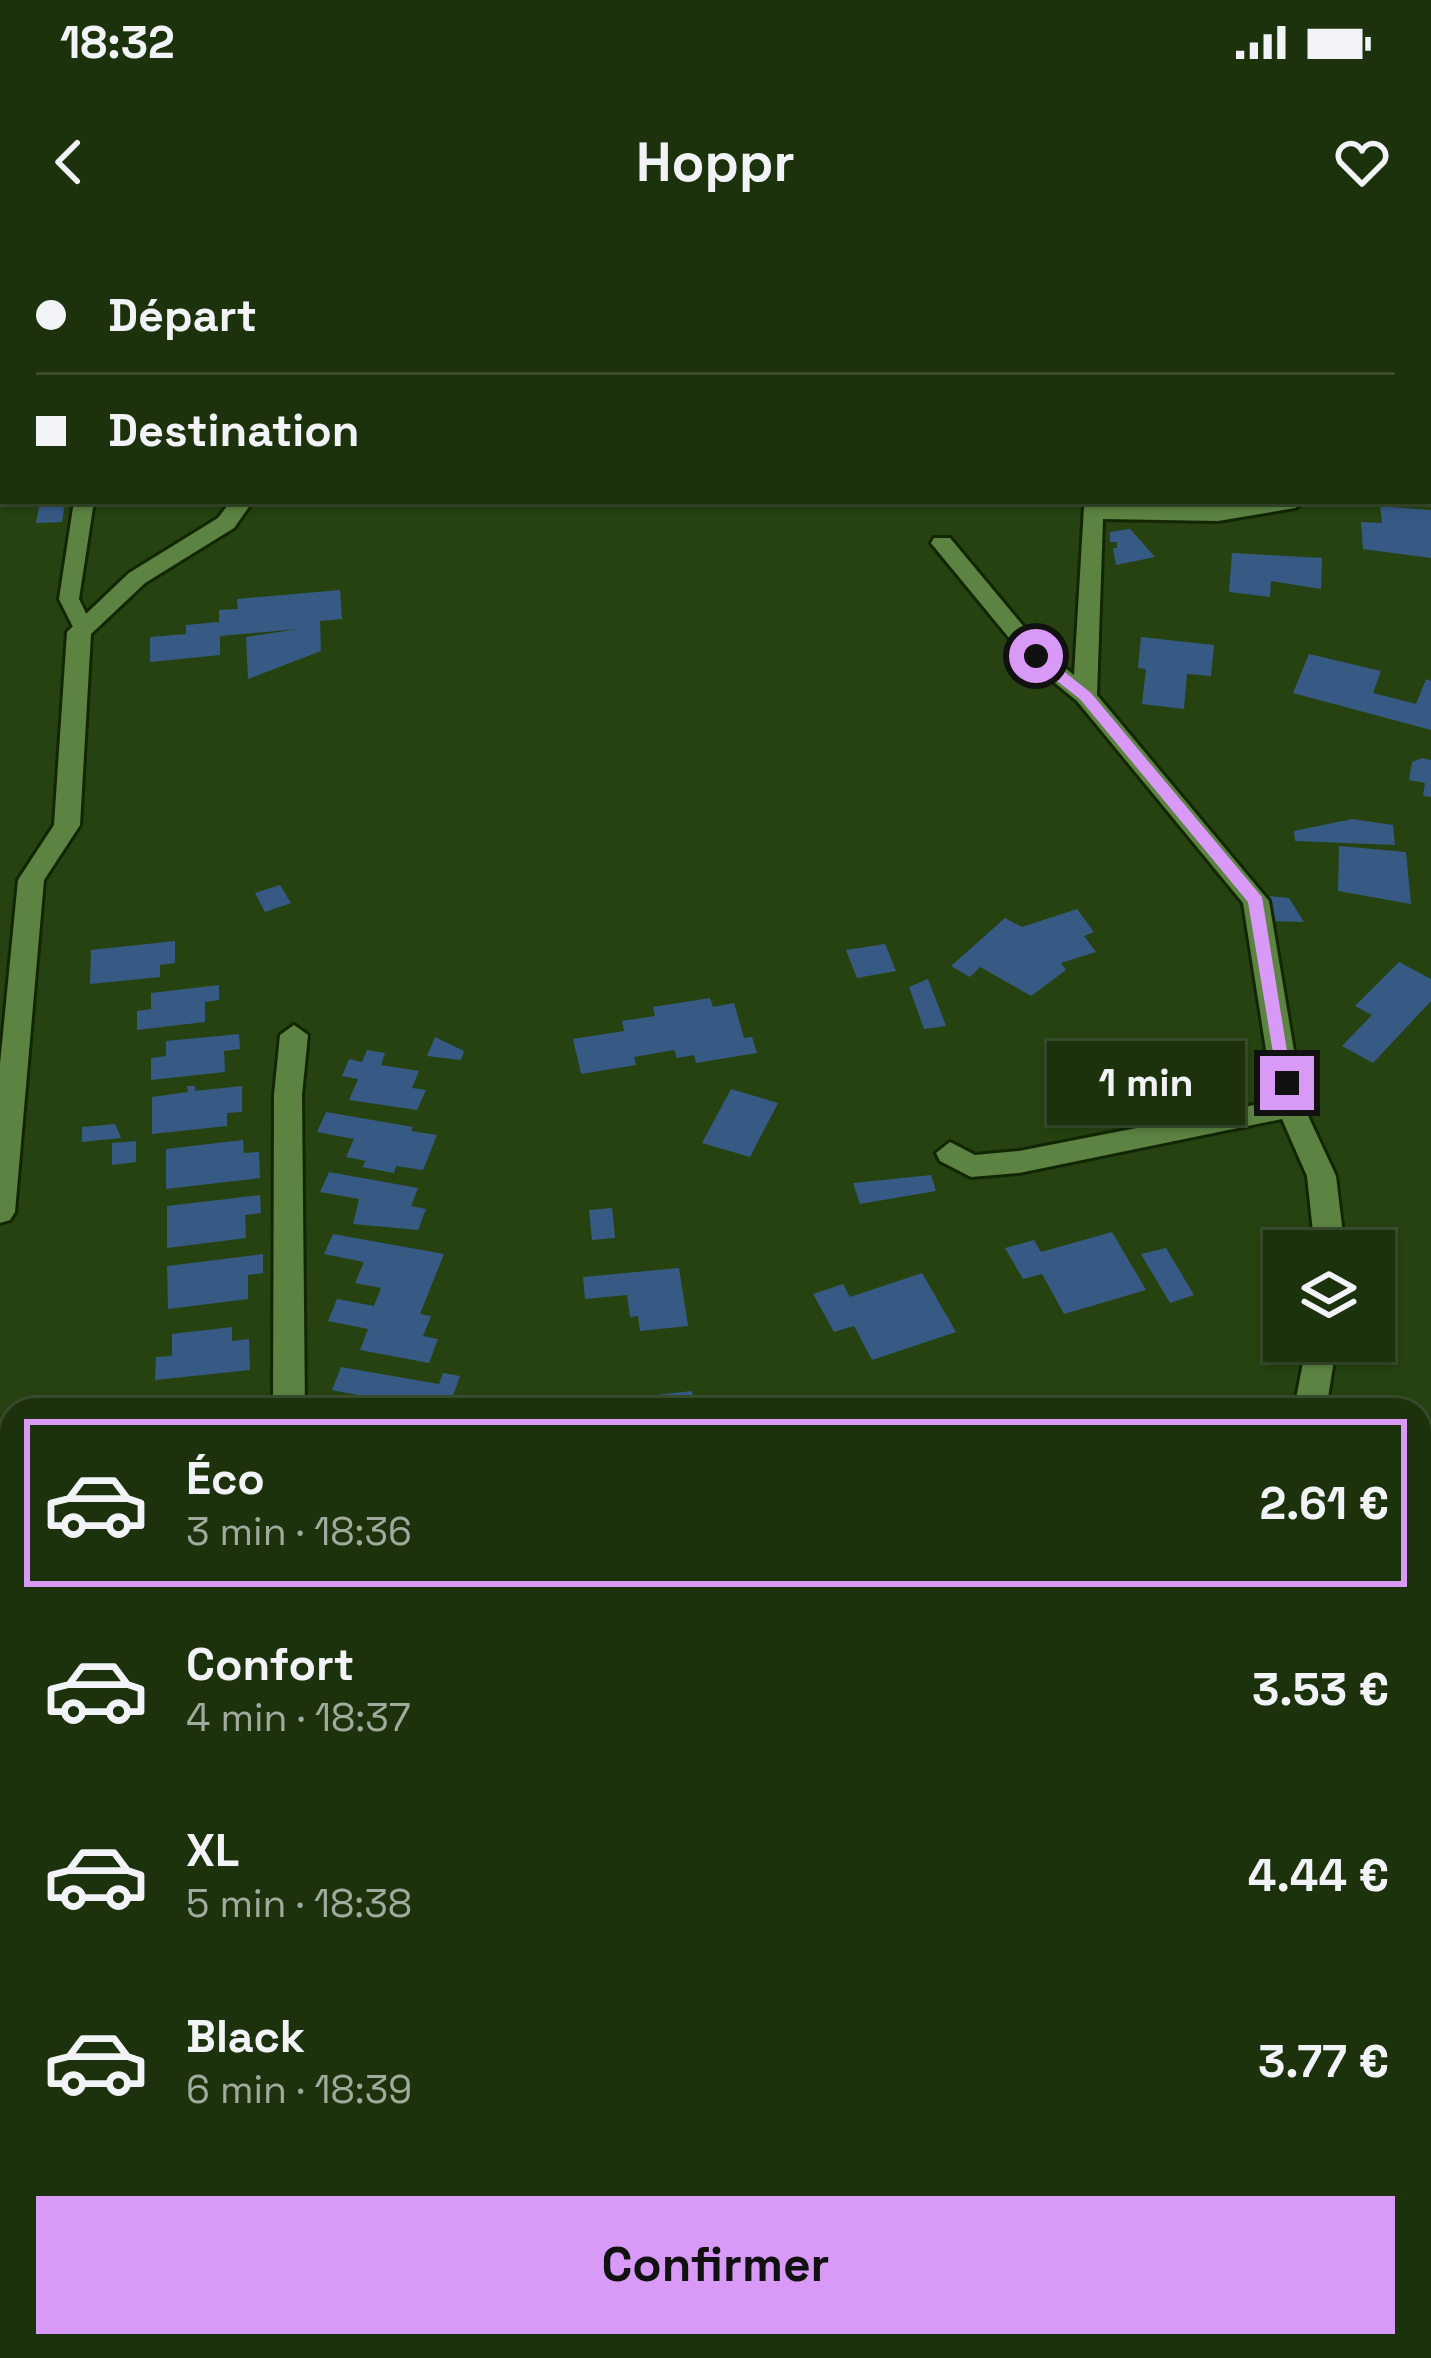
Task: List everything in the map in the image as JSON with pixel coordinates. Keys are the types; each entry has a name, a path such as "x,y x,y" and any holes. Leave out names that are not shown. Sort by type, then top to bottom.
{"street":[{"path":"0,1212 31,880 67,825 79,632 137,578 226,524 240,504"},
{"path":"1085,696 1092,512 1218,514 1277,504"},
{"path":"942,543 1036,656 1085,696 1256,901 1289,1107 1301,1124 1325,1188 1332,1230"},
{"path":"289,1398 288,1095 294,1035"},
{"path":"950,1154 970,1166 1019,1162 1289,1107"},
{"path":"1312,1398 1318,1362"}],"lane":[{"path":"83,628 69,599 85,504"}],"building":[{"path":"39,504 65,504 62,522 36,523"},
{"path":"1380,506 1431,510 1431,558 1363,549 1361,522 1382,523"},
{"path":"1130,529 1155,557 1116,565 1113,548 1117,542 1110,542 1110,532"},
{"path":"1232,553 1322,558 1321,589 1271,581 1270,597 1229,592"},
{"path":"340,590 342,619 320,621 321,651 248,679 246,637 299,629 220,636 220,655 150,662 150,637 186,634 186,625 219,622 219,610 238,609 237,599"},
{"path":"1141,637 1214,645 1211,676 1187,674 1184,709 1142,704 1146,669 1138,668"},
{"path":"1309,654 1381,671 1373,693 1416,704 1426,679 1431,681 1431,730 1293,693"},
{"path":"1431,760 1431,797 1423,796 1425,783 1409,780 1412,762"},
{"path":"1352,819 1393,825 1395,845 1295,841 1294,831"},
{"path":"1339,846 1406,852 1411,904 1338,891"},
{"path":"280,885 291,903 265,912 255,893"},
{"path":"1267,896 1289,898 1304,922 1273,921"},
{"path":"1077,909 1094,932 1084,936 1096,952 1061,963 1066,970 1031,996 980,967 970,977 951,966 1005,918 1022,927"},
{"path":"175,941 175,963 160,965 160,977 90,984 91,950"},
{"path":"885,944 896,971 857,978 846,950"},
{"path":"1399,962 1431,979 1431,1001 1373,1063 1342,1046 1372,1015 1355,1006"},
{"path":"928,979 946,1026 924,1029 909,987"},
{"path":"219,985 219,1000 205,1002 205,1022 137,1030 137,1011 151,1009 151,993"},
{"path":"710,998 713,1007 734,1003 744,1038 752,1037 757,1053 696,1063 694,1055 677,1058 674,1050 634,1057 636,1065 581,1074 573,1039 624,1031 622,1021 655,1016 653,1007"},
{"path":"239,1034 240,1049 224,1051 225,1072 151,1080 151,1058 166,1056 166,1041"},
{"path":"435,1037 464,1051 461,1060 427,1056"},
{"path":"367,1050 385,1053 381,1065 419,1071 412,1088 426,1090 417,1110 349,1100 358,1079 342,1076 349,1059 362,1062"},
{"path":"187,1086 195,1086 195,1091 242,1086 242,1112 227,1113 227,1126 152,1134 152,1097 188,1092"},
{"path":"731,1089 778,1103 750,1157 702,1143"},
{"path":"326,1112 437,1135 423,1170 396,1166 394,1173 362,1167 366,1161 346,1157 354,1139 317,1132"},
{"path":"115,1124 121,1138 82,1142 82,1127"},
{"path":"243,1140 244,1153 259,1152 260,1178 166,1189 166,1149"},
{"path":"136,1141 136,1162 112,1165 112,1143"},
{"path":"329,1172 418,1188 411,1206 426,1209 418,1230 353,1224 359,1199 320,1192"},
{"path":"931,1175 936,1191 860,1204 853,1183"},
{"path":"260,1195 261,1213 245,1215 246,1238 167,1248 167,1206"},
{"path":"612,1208 615,1238 592,1240 589,1210"},
{"path":"1112,1232 1146,1290 1064,1314 1042,1274 1023,1279 1005,1248 1034,1240 1041,1252"},
{"path":"333,1234 444,1254 420,1314 431,1316 423,1336 438,1339 429,1363 360,1350 368,1329 328,1321 337,1299 374,1306 381,1288 355,1283 364,1262 324,1254"},
{"path":"1166,1248 1194,1295 1170,1303 1141,1254"},
{"path":"263,1254 263,1273 248,1275 248,1299 168,1309 167,1266"},
{"path":"679,1268 688,1326 640,1331 638,1316 630,1317 627,1295 585,1299 583,1277"},
{"path":"922,1273 956,1332 872,1360 854,1326 834,1332 813,1294 843,1284 850,1297"},
{"path":"232,1327 232,1341 249,1339 250,1370 155,1380 156,1357 172,1356 172,1334"},
{"path":"341,1367 439,1384 443,1373 460,1376 452,1398 373,1398 332,1390"},
{"path":"692,1391 693,1398 630,1398"}],"route":[{"path":"1036,656 1085,696 1256,901 1287,1083"}]}
